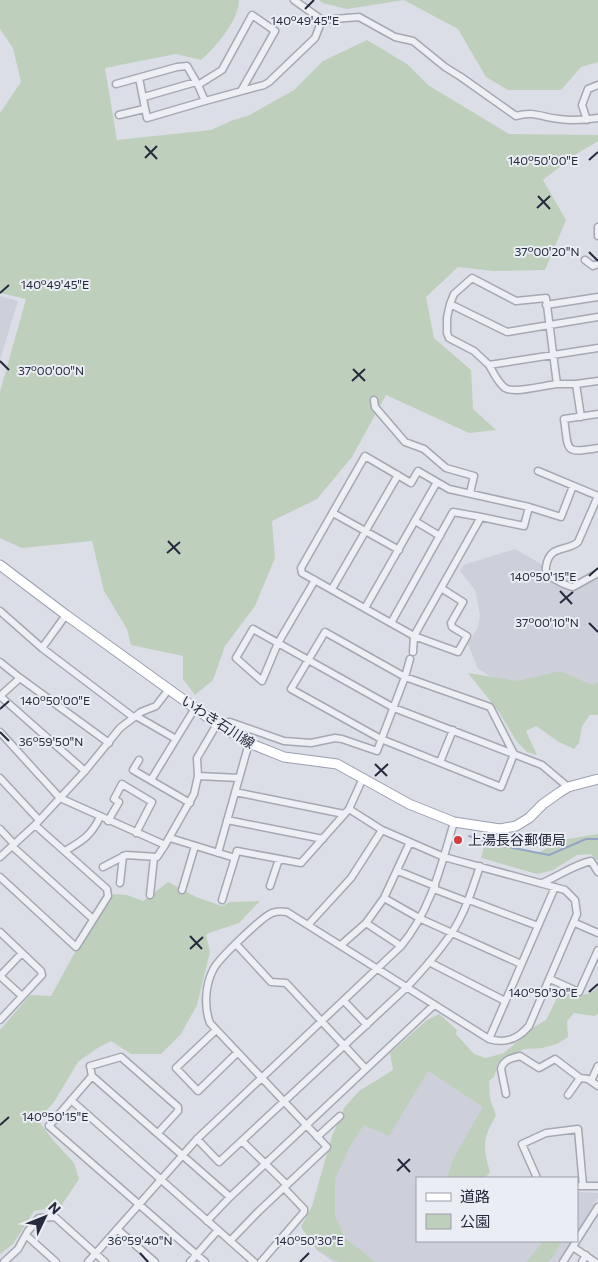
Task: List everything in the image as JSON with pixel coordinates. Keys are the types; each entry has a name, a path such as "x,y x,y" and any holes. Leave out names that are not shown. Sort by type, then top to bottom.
{"main road":[{"name":"いわき石川線","path":"0,565 66,616 217,724 249,743 284,757 337,764 409,804 454,822 500,829 516,826 568,787 598,779"}],"street":[{"path":"294,0 322,20 359,17 395,37 413,41 445,67 516,116 529,113 560,120 598,118"},
{"path":"144,97 197,83 222,70 252,15 275,31 241,91"},
{"path":"139,78 147,118 264,85 315,38 322,20"},
{"path":"116,84 186,66 206,101"},
{"path":"587,120 582,104 588,89 598,85"},
{"path":"119,115 144,109"},
{"path":"598,227 598,236"},
{"path":"585,260 593,266 598,264"},
{"path":"557,384 546,298 516,301 472,278 454,294 447,318 446,333 449,338 474,351 489,365 508,390 598,381"},
{"path":"546,305 598,297"},
{"path":"450,304 507,332 598,317"},
{"path":"489,365 598,348"},
{"path":"576,384 582,416"},
{"path":"374,400 375,407 405,442 424,449 446,468 474,476 470,493"},
{"path":"598,414 564,419 568,445 571,450 575,452 598,448"},
{"path":"441,588 463,602 450,623 452,627 467,636 458,652 414,636 302,573 301,568 365,456 411,483 418,470 449,489 529,507 561,517 573,486"},
{"path":"538,471 598,496 578,542 575,545 558,550 548,557 546,569 548,575 569,587 573,587 598,573"},
{"path":"332,590 398,476"},
{"path":"365,608 437,482"},
{"path":"391,622 454,512 524,526 529,507"},
{"path":"333,513 398,550"},
{"path":"413,652 414,636 481,517"},
{"path":"415,521 440,536"},
{"path":"315,580 278,643 262,681 236,658 253,629 278,643 308,660 394,708 542,765 568,787"},
{"path":"0,611 42,648 134,716 176,739"},
{"path":"42,648 66,616"},
{"path":"324,632 406,677 490,707 514,754 501,786 381,739 291,689 324,632"},
{"path":"103,867 126,855 157,857 190,803 198,776 197,758 217,724 230,722 284,741 311,743 335,738 342,739 377,751 406,677 410,659"},
{"path":"0,662 109,742"},
{"path":"20,678 0,696 85,771"},
{"path":"0,858 37,823 85,771 120,728 134,716 156,706 169,689"},
{"path":"151,780 195,708"},
{"path":"440,762 453,730"},
{"path":"0,732 60,798 165,846"},
{"path":"218,853 249,743"},
{"path":"138,760 133,770 190,803"},
{"path":"198,776 239,778"},
{"path":"0,778 37,823 108,892 76,947 0,877"},
{"path":"222,900 237,851 301,863 346,812 364,778"},
{"path":"108,821 119,802 114,799 122,784 152,802 136,833"},
{"path":"230,1241 327,1147 210,1023 206,1008 210,976 218,961 236,944 266,916 279,911 287,912 489,1039 505,1042 524,1032 529,1026 577,914 575,900 564,890 555,886 444,857 346,812 235,792"},
{"path":"65,852 85,839 93,831 100,817"},
{"path":"228,820 323,839"},
{"path":"88,1262 197,1138 401,946 421,919 434,888 454,822"},
{"path":"0,829 13,845 93,920"},
{"path":"308,925 351,878 382,830"},
{"path":"170,838 235,858"},
{"path":"341,946 366,923 384,898 410,842"},
{"path":"182,890 196,846"},
{"path":"120,883 123,856"},
{"path":"150,895 154,858"},
{"path":"270,886 279,859"},
{"path":"542,883 554,879 558,874 566,872 577,864 591,861 598,872"},
{"path":"197,1138 220,1162 406,987 430,962 451,934 468,901 480,866"},
{"path":"398,871 434,888 538,926"},
{"path":"489,1039 555,886"},
{"path":"384,898 451,934 521,964"},
{"path":"575,922 598,933"},
{"path":"366,923 401,946"},
{"path":"0,932 41,971 42,975 0,1020"},
{"path":"236,944 271,982 286,983 366,1069"},
{"path":"550,979 579,992 598,950"},
{"path":"22,953 0,976 22,996"},
{"path":"430,962 505,1001"},
{"path":"344,1001 366,1025"},
{"path":"208,1221 264,1163 434,1005"},
{"path":"216,1030 176,1068 198,1090 237,1053"},
{"path":"506,1094 501,1069 502,1065 508,1058 520,1056 539,1068 555,1060 580,1078 591,1081 598,1086"},
{"path":"158,1133 178,1111 178,1107 121,1057 90,1066 92,1076 230,1197"},
{"path":"591,1081 598,1066"},
{"path":"92,1076 49,1126 205,1262"},
{"path":"568,1095 580,1078"},
{"path":"71,1100 254,1262"},
{"path":"317,1137 340,1116"},
{"path":"536,1177 522,1144 546,1133 578,1129 580,1186 598,1186"},
{"path":"242,1141 304,1209 304,1212 261,1262"},
{"path":"578,1239 598,1207"},
{"path":"5,1262 18,1249 27,1236 28,1231 39,1218 54,1217 106,1262"},
{"path":"117,1229 154,1262"},
{"path":"190,1262 218,1230"},
{"path":"27,1236 56,1262"},
{"path":"563,1262 576,1242"},
{"path":"573,1247 596,1262"},
{"path":"582,1262 586,1256"}],"shaded area":[{"path":"0,296 18,301 0,360"},
{"path":"515,549 576,584 598,575 598,692 512,689 478,669 468,644 478,627 480,615 475,590 460,571 463,565"},
{"path":"422,1067 487,1109 449,1177 416,1177 416,1242 571,1242 558,1262 333,1262 317,1250 309,1223 327,1185 364,1125"},
{"path":"578,1192 598,1193 598,1198 578,1231"}],"green space":[{"path":"0,0 239,0 235,16 226,33 201,60 176,54 105,68 117,140 211,130 233,120 248,116 294,90 323,61 367,40 407,64 428,85 509,134 598,135 598,141 575,155 543,180 566,220 545,270 493,271 458,267 426,297 434,338 471,370 473,409 496,430 469,433 386,395 352,457 317,499 272,521 275,558 255,606 225,646 213,680 195,695 183,679 183,656 131,645 127,629 104,591 92,541 22,548 0,538 0,392 26,299 0,293 0,113 21,82 13,48 0,29"},
{"path":"319,0 404,0 347,9 323,3"},
{"path":"404,0 598,0 598,62 581,67 561,90 508,90 486,77 458,29"},
{"path":"560,671 592,685 598,682 598,715 590,715 582,726 579,743 574,749 559,742 536,726 526,731 537,755 527,752 517,742 499,712 468,673 517,681"},
{"path":"598,834 598,862 591,854 577,855 553,870 537,874 481,858 487,835 495,840 538,853 562,840"},
{"path":"168,882 196,897 222,906 230,902 260,901 239,923 206,935 210,952 197,1005 181,1034 161,1054 131,1054 111,1041 78,1062 54,1102 38,1120 74,1163 79,1179 61,1206 34,1211 13,1244 0,1254 0,1030 30,995 51,996 74,954 113,894 127,895 143,901"},
{"path":"598,986 598,1014 595,1016 574,1013 567,1021 568,1037 557,1044 543,1048 524,1049 498,1063 494,1077 489,1081 490,1099 496,1115 488,1130 485,1142 490,1172 486,1177 447,1177 453,1159 483,1107 428,1071 389,1136 364,1125 349,1149 335,1179 335,1216 346,1239 376,1262 338,1262 317,1250 301,1227 312,1206 332,1136 344,1108 359,1091 393,1070 390,1053 427,1020 439,1014 457,1030 456,1034 474,1054 486,1058 504,1053 534,1027 546,1020 561,990 585,994"},
{"path":"543,1242 561,1242 553,1257 547,1262 526,1262"}],"waterway":[{"path":"469,836 493,844 549,855 586,839 598,839"}],"place":[{"name":"上湯長谷郵便局","path":"458,840"}]}
